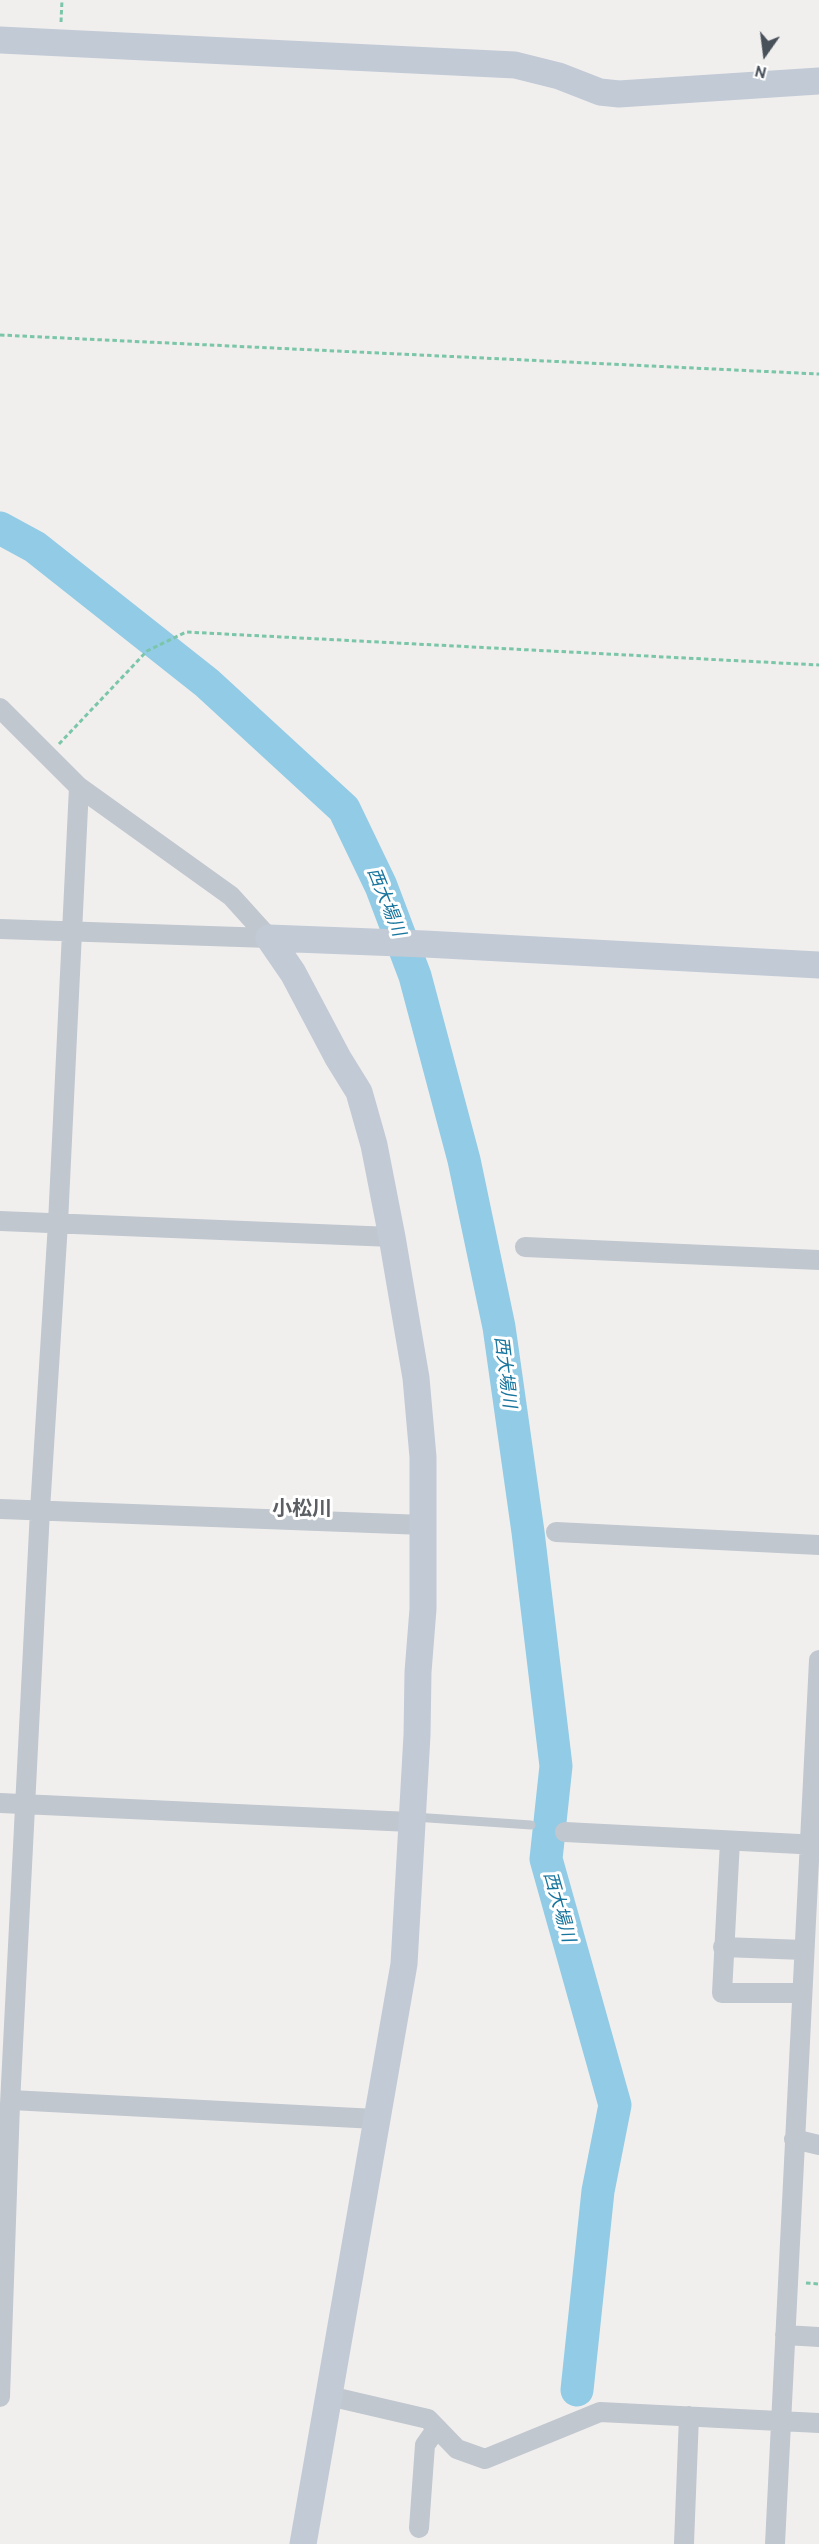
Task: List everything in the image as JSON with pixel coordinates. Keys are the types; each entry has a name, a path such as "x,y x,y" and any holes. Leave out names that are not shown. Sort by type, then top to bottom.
{"street":[{"path":"0,40 515,65 559,76 600,92 618,94 819,81"},
{"path":"0,708 80,787 231,896 269,938 293,973 338,1058 359,1092 374,1145 416,1378 423,1457 423,1609 404,1964 303,2544"},
{"path":"0,2397 7,2102 58,1223 80,787"},
{"path":"0,929 380,942 819,965"},
{"path":"0,1221 392,1237"},
{"path":"525,1247 819,1260"},
{"path":"0,1509 424,1525"},
{"path":"556,1532 819,1545"},
{"path":"775,2544 801,1994 814,1845 819,1660"},
{"path":"0,1803 410,1819"},
{"path":"565,1832 814,1845"},
{"path":"730,1842 722,1993 801,1994"},
{"path":"723,1947 804,1950"},
{"path":"7,2102 376,2119"},
{"path":"794,2139 819,2145"},
{"path":"785,2335 819,2337"},
{"path":"329,2396 428,2419 457,2449 485,2459 600,2412 819,2423"},
{"path":"684,2544 689,2416"},
{"path":"418,2528 425,2445 437,2428"}],"lane":[{"path":"410,1819 531,1825"}],"path":[{"path":"0,335 819,374"},
{"path":"47,756 147,651 186,632 819,665"}],"waterway":[{"name":"西大場川","path":"0,528 35,547 207,683 344,809 381,886 415,976 464,1160 499,1327 528,1532 556,1766 546,1859 615,2105 598,2191 577,2390"}],"district":[{"name":"小松川","path":"302,1509"}]}
